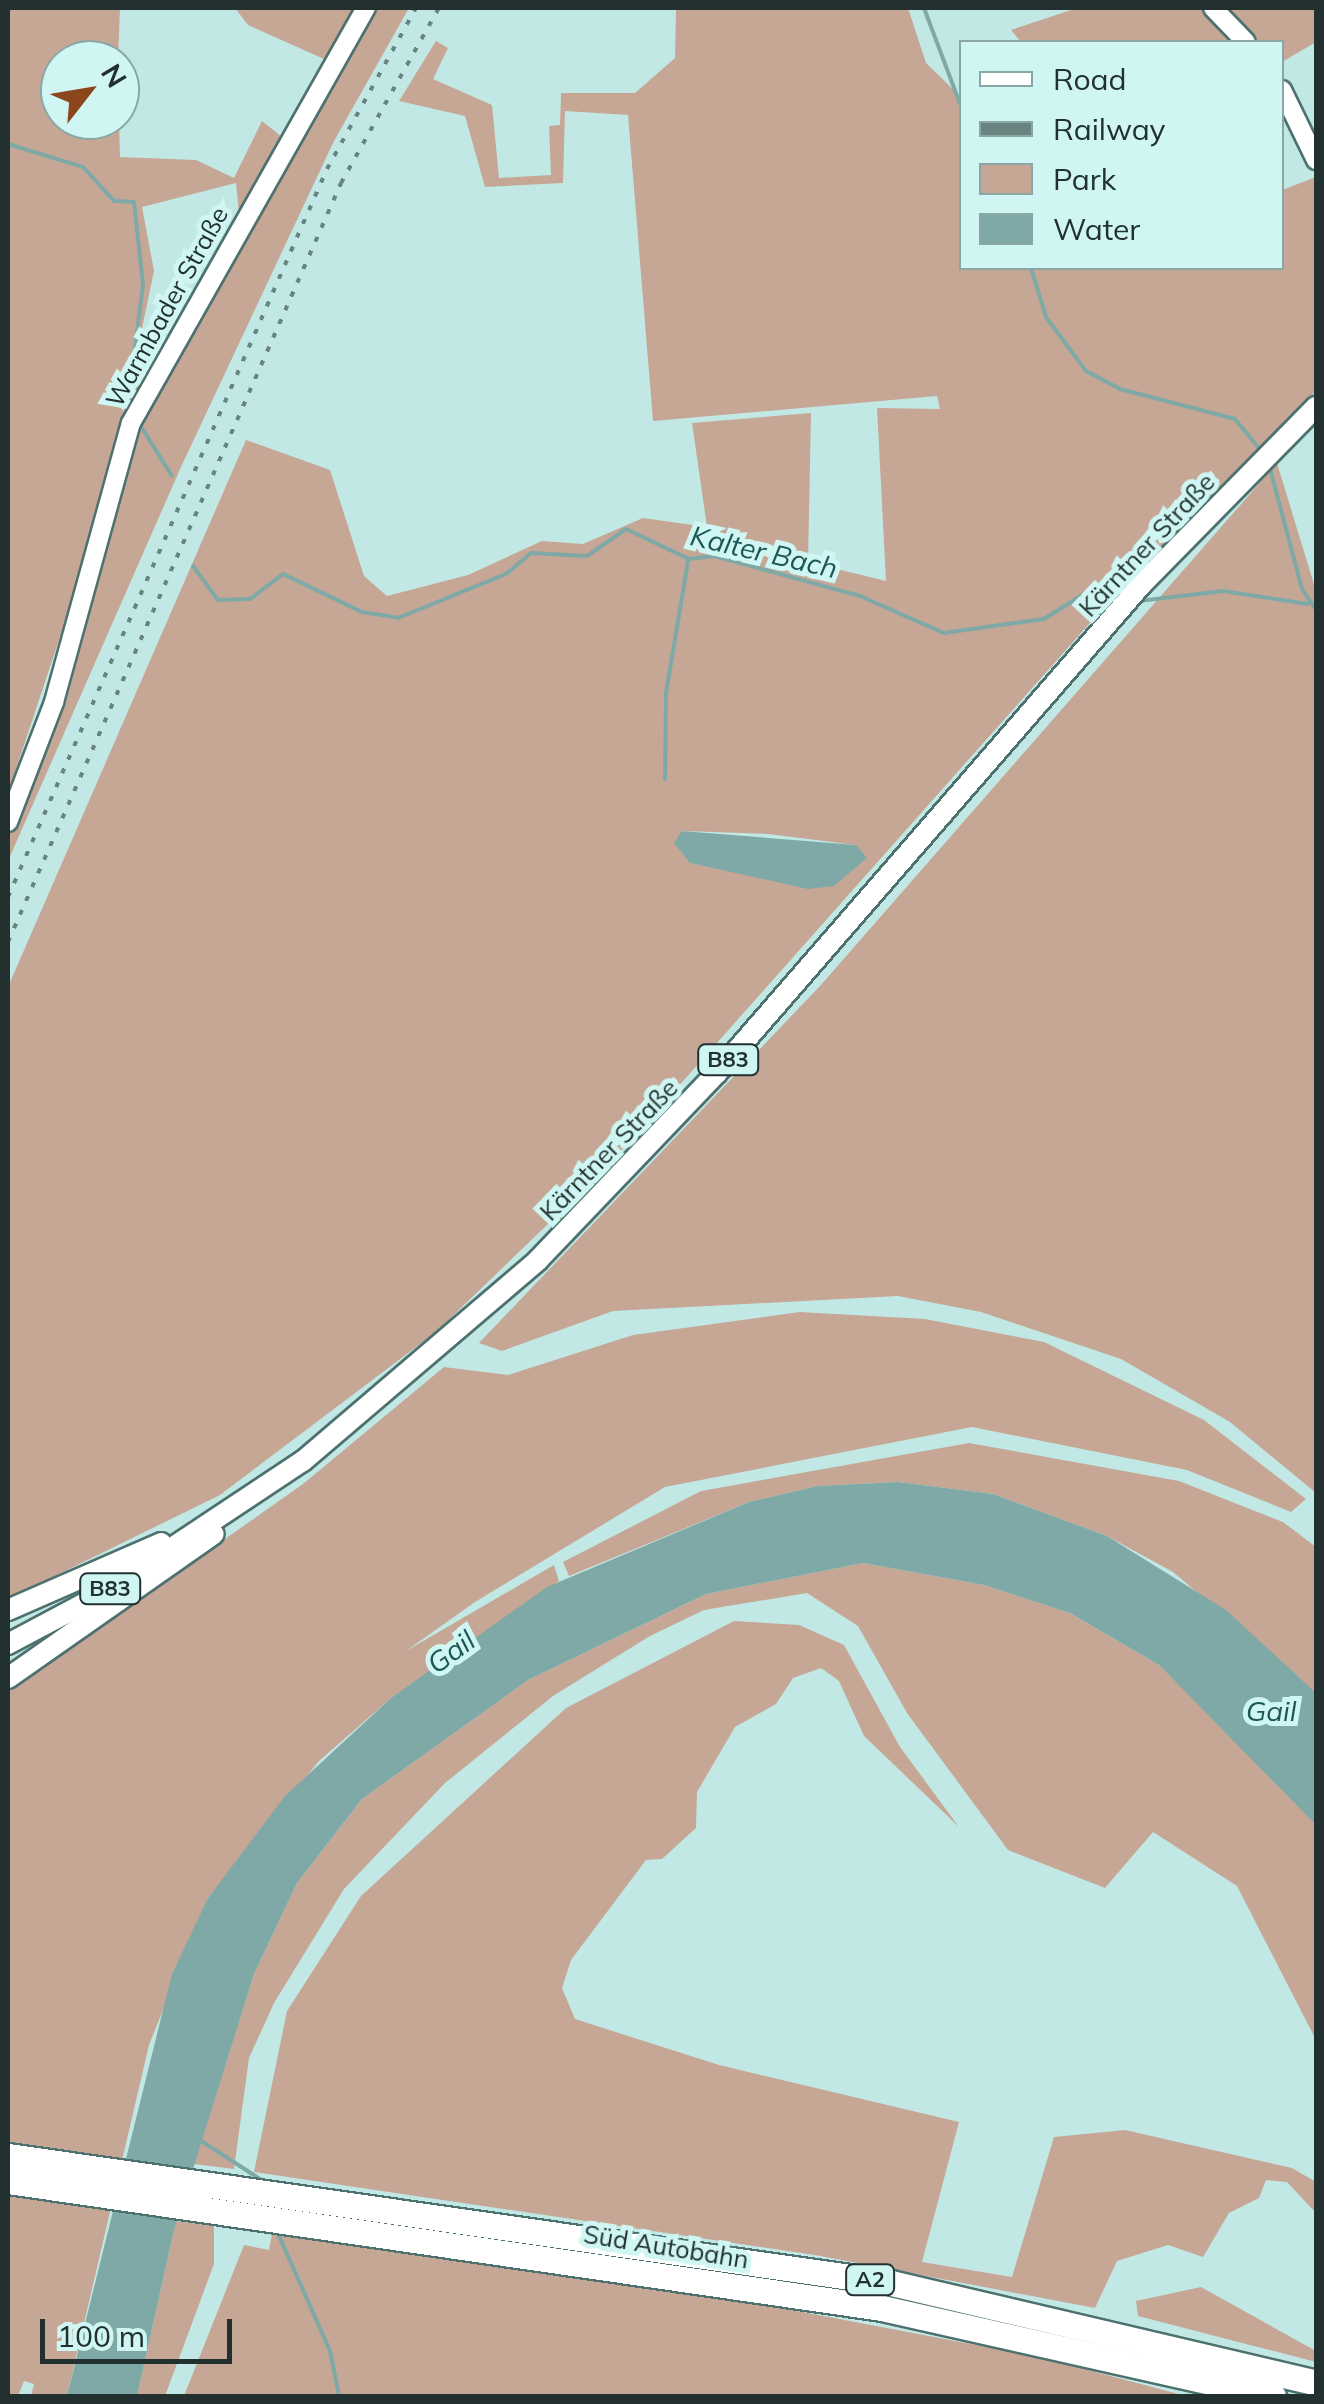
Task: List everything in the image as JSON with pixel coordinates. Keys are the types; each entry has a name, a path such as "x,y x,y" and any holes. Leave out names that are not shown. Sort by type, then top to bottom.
{"highway":[{"name":"Süd Autobahn","path":"8,2156 417,2210 1089,2323 1316,2382"},
{"name":"Süd Autobahn","path":"8,2181 882,2308 1273,2396"},
{"path":"1089,2323 1114,2310"}],"main road":[{"name":"Kärntner Straße","path":"8,1644 232,1513 370,1409 611,1186 1141,585 1316,407"},
{"path":"8,1678 205,1545 232,1513"},
{"path":"8,1610 209,1527"}],"street":[{"name":"Warmbader Straße","path":"8,822 54,702 131,423 366,8"},
{"path":"1213,8 1244,40"},
{"path":"1284,94 1316,160"}],"green space":[{"path":"8,8 120,8 119,40 40,40 40,140 120,140 120,157 196,160 234,178 262,121 282,137 239,214 236,183 142,207 154,271 135,362 148,373 8,793"},
{"path":"235,8 354,8 324,59 248,25"},
{"path":"372,8 409,8 334,141 181,467 8,861 8,835 132,437"},
{"path":"676,8 908,8 926,63 959,95 959,270 1284,270 1284,189 1316,177 1316,391 1128,580 605,1169 436,1332 220,1495 8,1599 8,987 246,440 330,470 364,576 387,596 468,575 542,541 583,544 643,518 707,527 692,423 811,413 808,562 886,581 877,408 940,409 937,396 653,421 628,115 565,111 563,183 485,187 465,116 399,101 436,41 448,48 433,79 492,105 499,178 551,175 549,126 560,125 561,93 635,93 675,58","holes":["682,831 768,834 856,845 747,874 690,863"]},
{"path":"1077,8 1205,8 1238,40 1019,40 1011,30"},
{"path":"1220,8 1316,8 1316,42 1284,61 1284,40 1250,40"},
{"path":"1277,463 1316,591 1316,1493 1230,1422 1121,1359 981,1312 898,1296 613,1311 502,1351 479,1343 820,986"},
{"path":"800,1312 925,1319 1044,1342 1204,1420 1306,1499 1291,1512 1187,1470 972,1427 665,1487 475,1602 406,1651 554,1565 559,1581 391,1698 319,1761 208,1898 149,2045 67,2396 31,2396 34,2384 24,2381 18,2396 8,2396 8,1692 303,1484 444,1367 508,1375 633,1335"},
{"path":"969,1443 1179,1481 1283,1522 1316,1547 1316,1693 1173,1572 1107,1536 993,1494 898,1482 818,1486 749,1502 569,1576 563,1562 701,1491"},
{"path":"863,1563 984,1585 1070,1613 1159,1665 1284,1790 1316,1825 1316,2040 1237,1886 1153,1832 1105,1888 1008,1850 907,1713 858,1626 807,1593 704,1610 650,1636 553,1696 445,1783 344,1889 274,2003 249,2058 234,2169 194,2164 254,1974 297,1883 362,1799 528,1680 706,1594"},
{"path":"734,1621 799,1625 844,1645 900,1747 959,1827 864,1736 839,1681 821,1668 793,1678 776,1704 735,1727 697,1792 696,1828 662,1859 646,1860 571,1960 562,1988 575,2019 719,2065 959,2122 922,2262 1012,2277 1054,2137 1125,2130 1292,2168 1316,2182 1316,2213 1287,2182 1266,2180 1259,2198 1229,2213 1203,2257 1168,2245 1117,2261 1095,2308 815,2255 254,2172 287,2011 361,1896 566,1708"},
{"path":"176,2221 214,2226 214,2264 165,2396 137,2396"},
{"path":"272,2234 719,2296 1039,2357 1186,2396 184,2396 244,2245 269,2250"},
{"path":"1201,2287 1316,2351 1316,2362 1138,2316 1136,2301"}],"water":[{"path":"682,831 856,845 867,858 834,886 808,889 690,863 674,843"},
{"name":"Gail","path":"898,1482 993,1494 1107,1536 1226,1610 1316,1693 1316,1825 1159,1665 1070,1613 984,1585 863,1563 706,1594 528,1680 362,1799 297,1883 254,1974 174,2230 137,2396 67,2396 172,1974 208,1898 285,1796 391,1698 547,1587 749,1502 818,1486"}],"waterway":[{"path":"924,8 959,101"},
{"name":"Kalter Bach","path":"8,144 83,167 114,201 134,202 143,285 127,408"},
{"path":"1032,270 1046,317 1086,371 1120,389 1235,419 1262,452"},
{"name":"Kalter Bach","path":"140,425 172,476"},
{"path":"1269,465 1302,589 1316,610"},
{"name":"Kalter Bach","path":"193,566 218,600 250,599 283,574 362,612 398,618 506,574 531,553 587,556 626,529 689,559 714,556 860,596 944,633 1044,619 1103,582 1121,595"},
{"path":"665,779 666,693 688,561"},
{"name":"Kalter Bach","path":"1139,601 1223,591 1308,604"},
{"path":"200,2140 263,2181"},
{"path":"276,2229 330,2351 339,2396"}],"railway":[{"path":"8,897 327,169 416,8"},
{"path":"8,942 341,183 439,8"}]}
